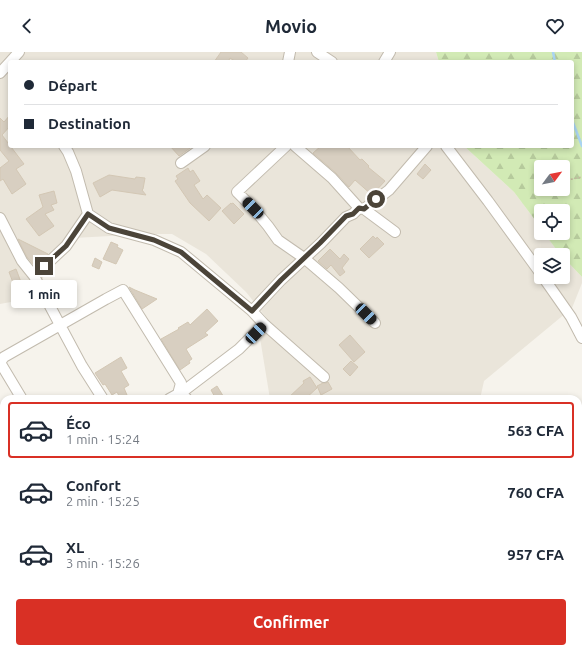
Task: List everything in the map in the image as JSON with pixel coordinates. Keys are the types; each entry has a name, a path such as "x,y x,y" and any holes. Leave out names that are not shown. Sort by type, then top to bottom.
{"street":[{"path":"12,60 19,52"},
{"path":"317,52 329,60"},
{"path":"0,74 8,64"},
{"path":"65,148 76,171 88,214 109,228 154,240 181,252 252,311 264,324 324,377"},
{"path":"181,163 202,148"},
{"path":"284,148 237,192 258,214 278,240 304,258 339,288 374,323"},
{"path":"297,148 332,178 362,208 395,232"},
{"path":"252,311 346,216 353,214 389,190 425,148"},
{"path":"448,148 534,264"},
{"path":"34,276 66,246 88,214"},
{"path":"0,218 22,262 34,276 82,366 100,395"},
{"path":"548,284 571,317 582,338"},
{"path":"20,395 1,364 4,357 123,290 181,383 179,395"},
{"path":"180,395 239,350 264,324"}],"path":[{"path":"570,180 582,177"}],"shaded area":[{"path":"0,52 436,52 438,60 8,60 8,148 466,148 514,192 534,219 534,240 549,240 556,248 534,248 534,284 570,284 570,264 582,277 582,283 572,308 484,381 481,395 269,395 260,338 269,321 246,292 206,254 172,234 74,238 54,252 42,280 27,299 0,304"}],"green space":[{"path":"436,52 582,52 582,277 570,264 570,248 555,248 549,240 570,240 570,204 534,204 534,219 514,192 466,148 574,148 574,60 438,60"}],"building":[{"path":"221,52 241,52 248,58 246,60 233,60 230,58 229,60 215,60"},
{"path":"8,117 8,128 2,135 8,143 8,148 12,148 24,164 16,169 26,184 12,194 3,179 0,181 0,168 9,161 0,150 0,118 4,122"},
{"path":"172,148 190,148 179,156"},
{"path":"319,148 349,148 360,160 362,159 369,166 368,167 385,181 372,195 355,180 349,187 336,173 313,153"},
{"path":"425,164 431,170 423,179 417,174"},
{"path":"188,168 190,172 193,170 200,181 194,185 203,199 207,195 221,208 209,221 190,203 175,181 178,179 176,176"},
{"path":"109,175 135,179 136,177 145,178 142,190 146,195 112,190 100,197 93,183"},
{"path":"54,191 57,203 51,205 54,210 45,214 54,226 39,236 26,219 43,207 39,195"},
{"path":"233,203 244,214 234,224 222,211"},
{"path":"373,236 376,239 377,237 384,244 369,258 360,249"},
{"path":"18,239 48,254 35,266 27,257"},
{"path":"111,242 118,245 117,247 123,250 116,264 103,259"},
{"path":"330,249 340,259 344,254 349,259 342,268 345,272 340,276 331,265 327,269 318,261"},
{"path":"95,258 102,262 99,269 92,266"},
{"path":"16,269 24,290 17,293 9,272"},
{"path":"129,287 135,290 157,299 142,309"},
{"path":"207,309 218,321 205,333 208,335 186,349 192,359 189,361 190,363 180,370 161,339 188,322 190,325"},
{"path":"350,335 365,352 354,362 339,345"},
{"path":"121,357 127,368 121,371 129,385 124,388 127,395 118,395 117,392 112,395 95,373"},
{"path":"351,361 358,367 350,376 343,369"},
{"path":"310,377 317,388 309,395 291,395 304,383 303,381"},
{"path":"328,382 332,389 321,395 317,386"},
{"path":"217,386 223,395 214,395 211,390"}],"waterway":[{"path":"553,52 555,60"},
{"path":"574,125 582,146"}],"route":[{"path":"44,266 66,246 88,214 109,228 154,240 181,252 252,311 346,216 353,214 359,208 364,209 376,199"}]}
